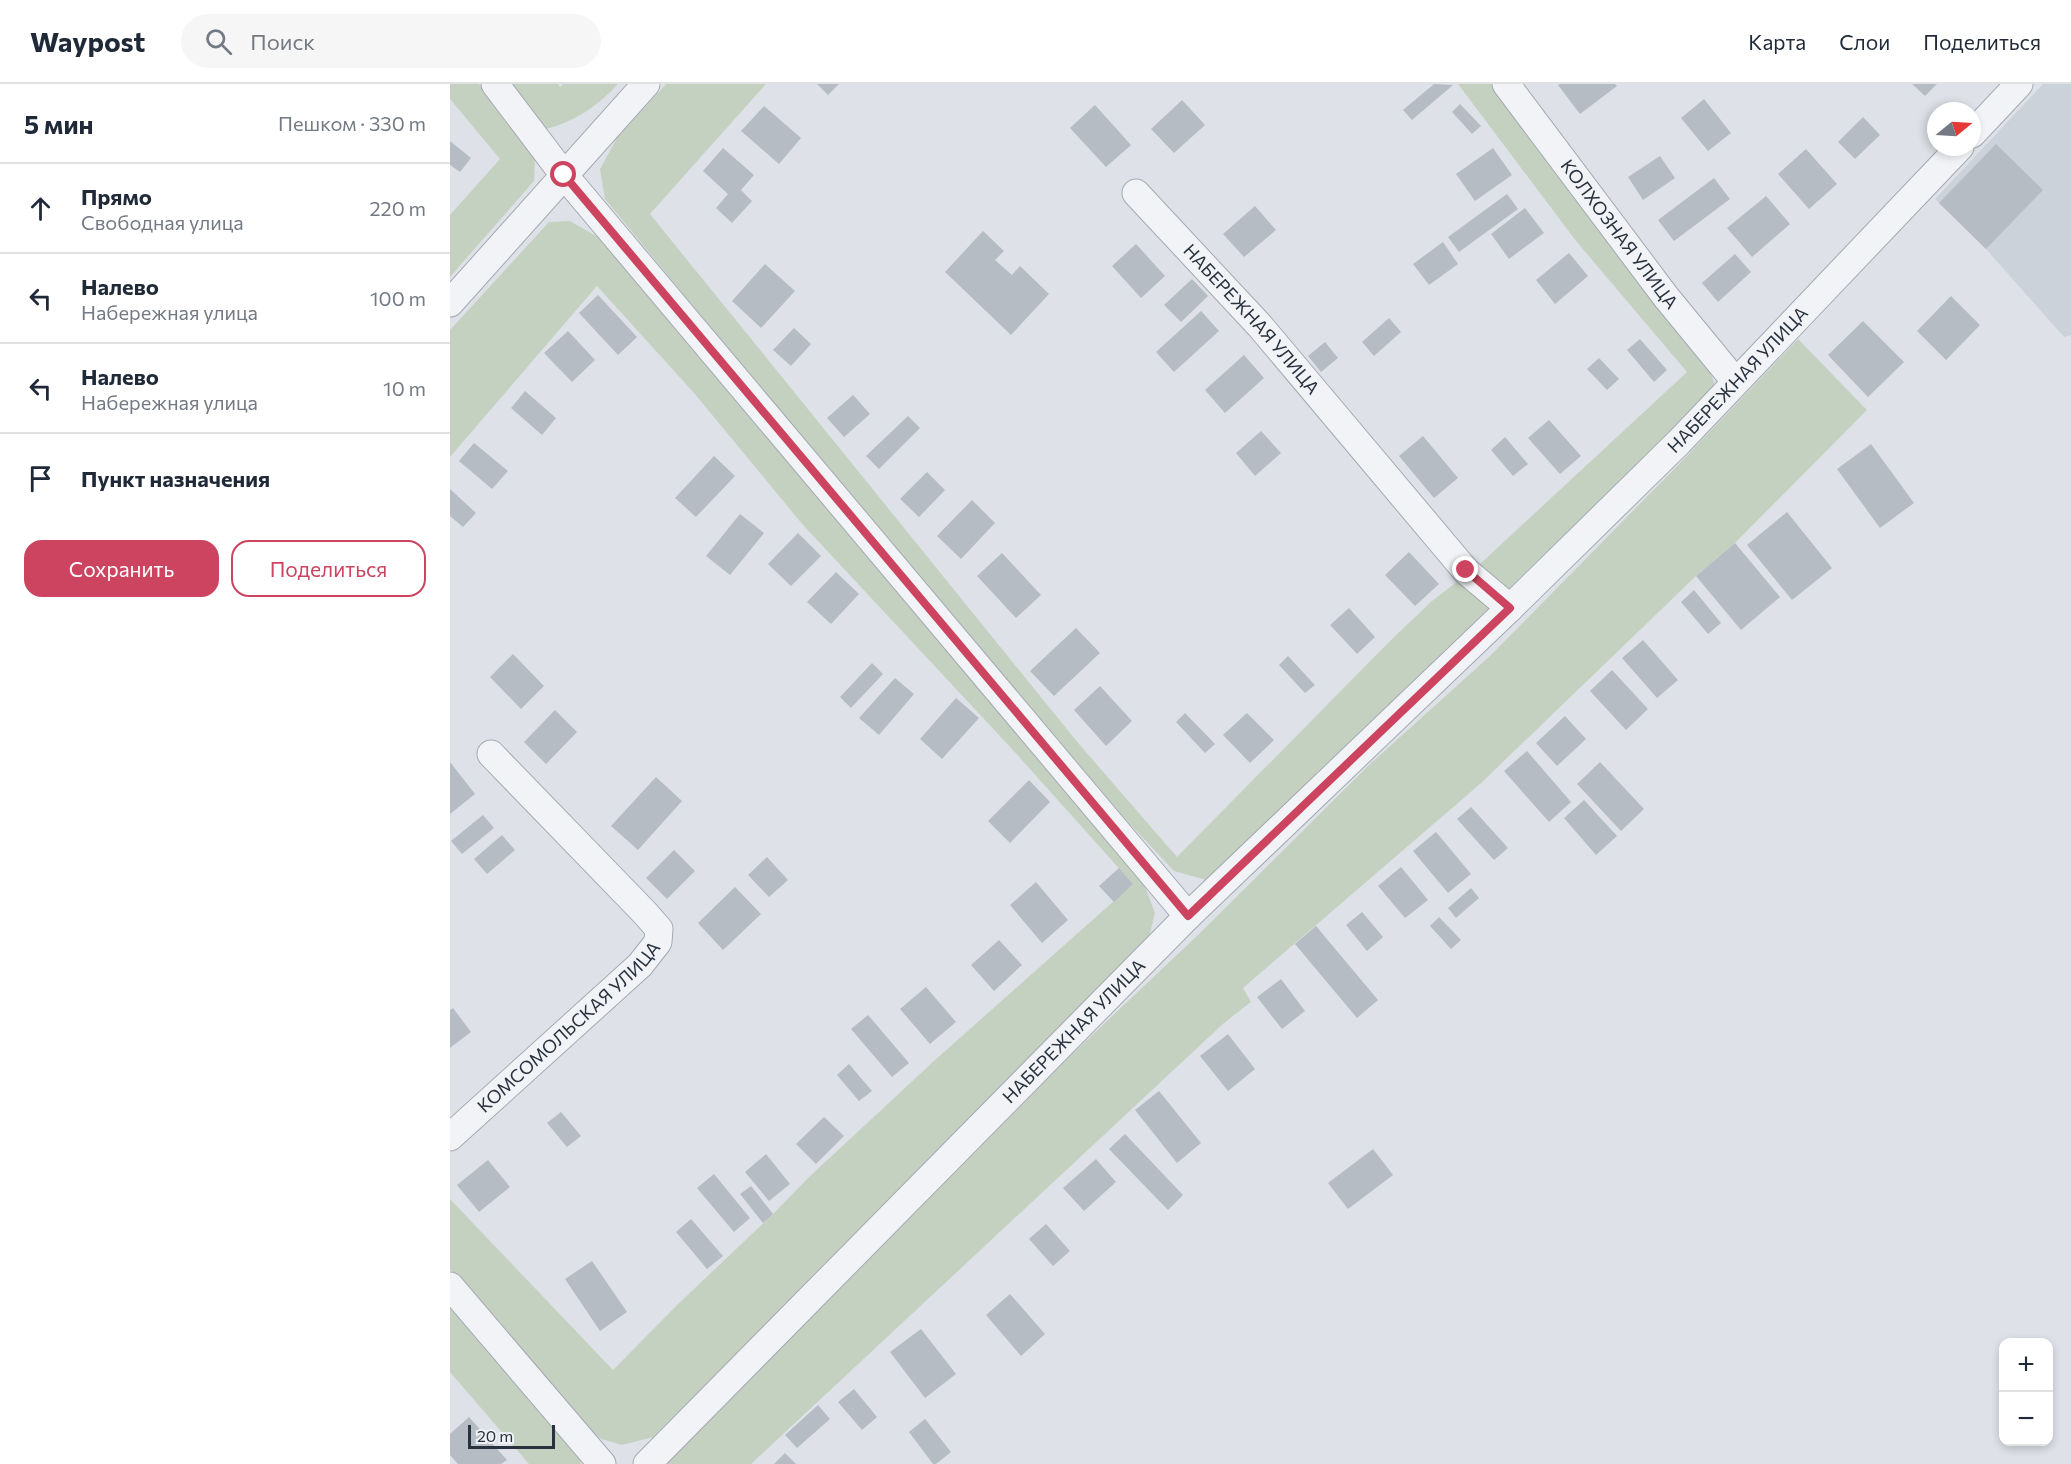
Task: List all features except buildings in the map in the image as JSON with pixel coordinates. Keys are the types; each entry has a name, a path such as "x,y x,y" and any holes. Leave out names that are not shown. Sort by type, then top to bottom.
{"street":[{"path":"495,84 564,175 1188,916"},
{"path":"450,303 646,84"},
{"name":"КОЛХОЗНАЯ УЛИЦА","path":"1506,84 1666,297 1735,381"},
{"path":"1981,124 2019,84"},
{"name":"НАБЕРЕЖНАЯ УЛИЦА","path":"647,1464 1188,916 1510,608 1679,442 1951,156"},
{"name":"НАБЕРЕЖНАЯ УЛИЦА","path":"1137,193 1260,326 1466,570 1510,608"},
{"name":"КОМСОМОЛЬСКАЯ УЛИЦА","path":"450,1137 640,965 658,942 658,929 645,913 491,754"},
{"path":"450,1286 602,1464"}],"shaded area":[{"path":"2043,84 2071,84 2071,335 2064,337 1986,249 1935,199 1975,156 1981,156 1981,150"}],"green space":[{"path":"450,84 479,84 535,155 534,181 450,277 450,215 500,159 450,99"},
{"path":"512,84 558,84 560,87 563,84 618,84 585,112 546,129"},
{"path":"666,84 766,84 650,214 1079,744 1177,857 1432,601 1480,564 1687,372 1576,241 1458,84 1491,84 1660,309 1708,366 1715,385 1435,661 1206,880 1174,871 1127,821 804,441 605,199 600,169 617,138"},
{"path":"570,221 598,237 1142,879 1155,913 1147,945 653,1437 622,1445 601,1439 580,1420 450,1269 450,1199 613,1370 808,1178 935,1060 1133,884 1012,749 803,525 694,393 597,286 450,457 450,330 549,222"},
{"path":"1798,339 1867,410 1735,543 1696,576 1480,784 1243,988 1251,1002 1224,1023 751,1464 663,1464 996,1126 1199,934 1369,765 1491,655"},
{"path":"450,1303 580,1456 581,1464 529,1464 450,1372"}],"route":[{"path":"564,175 1188,916 1510,608 1466,570"}]}
